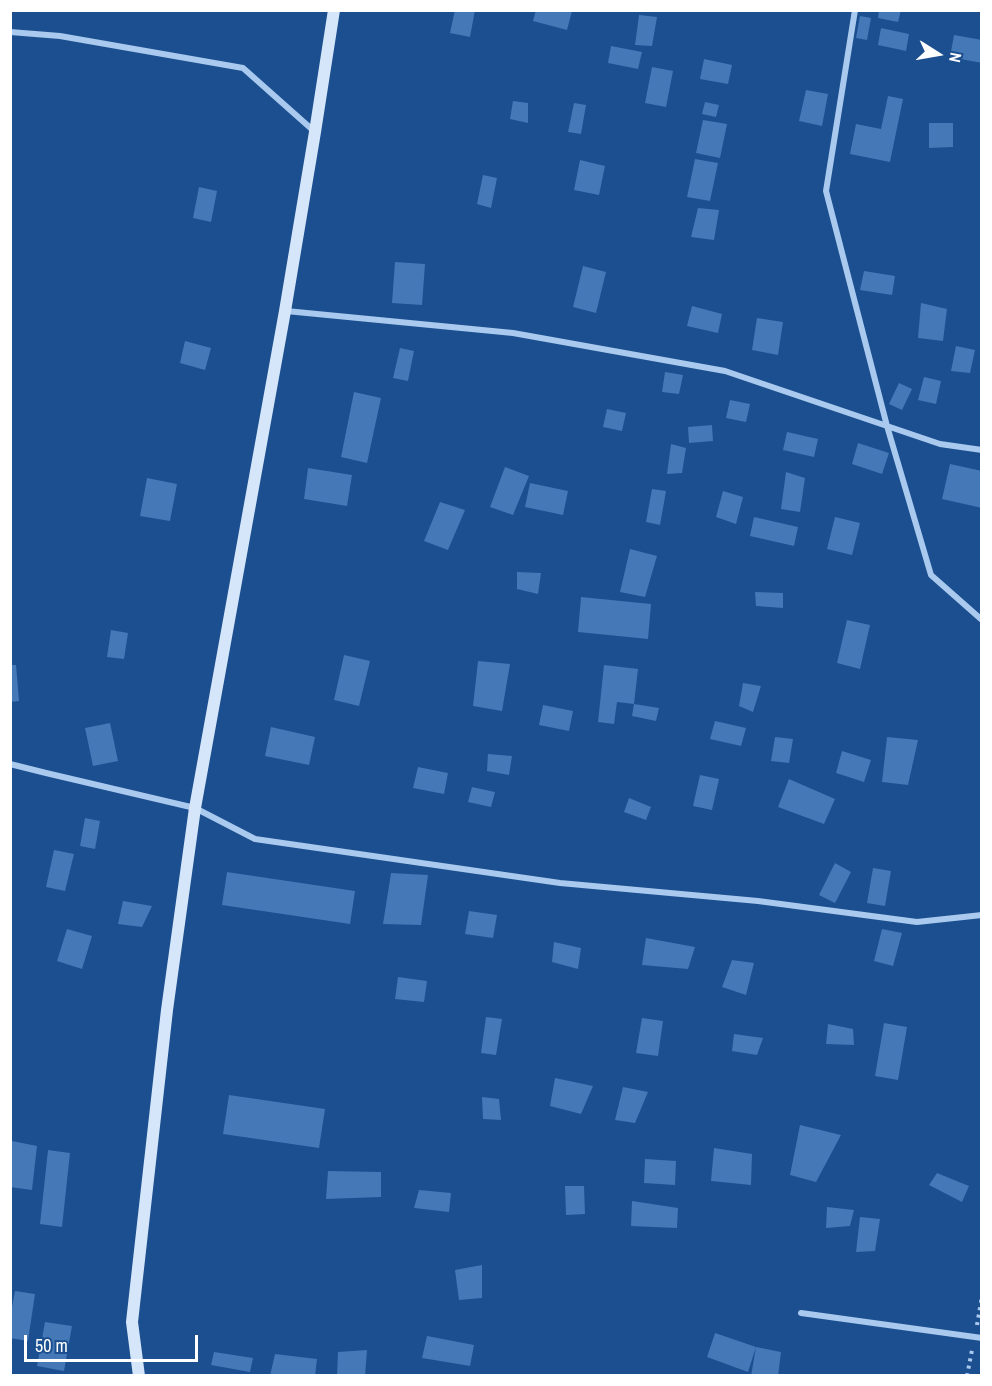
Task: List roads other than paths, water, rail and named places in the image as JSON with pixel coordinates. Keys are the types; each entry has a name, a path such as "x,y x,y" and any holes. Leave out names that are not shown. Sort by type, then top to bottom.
{"main road":[{"path":"139,1376 132,1322 167,1010 195,808 285,311 334,10"}],"street":[{"path":"855,10 826,191 888,426 932,575 981,620"},
{"path":"10,32 60,36 243,68 315,132"},
{"path":"285,311 513,333 725,371 940,444 981,450"},
{"path":"10,764 195,808 255,839 560,883 758,901 916,922 981,915"},
{"path":"801,1313 981,1338"}]}
